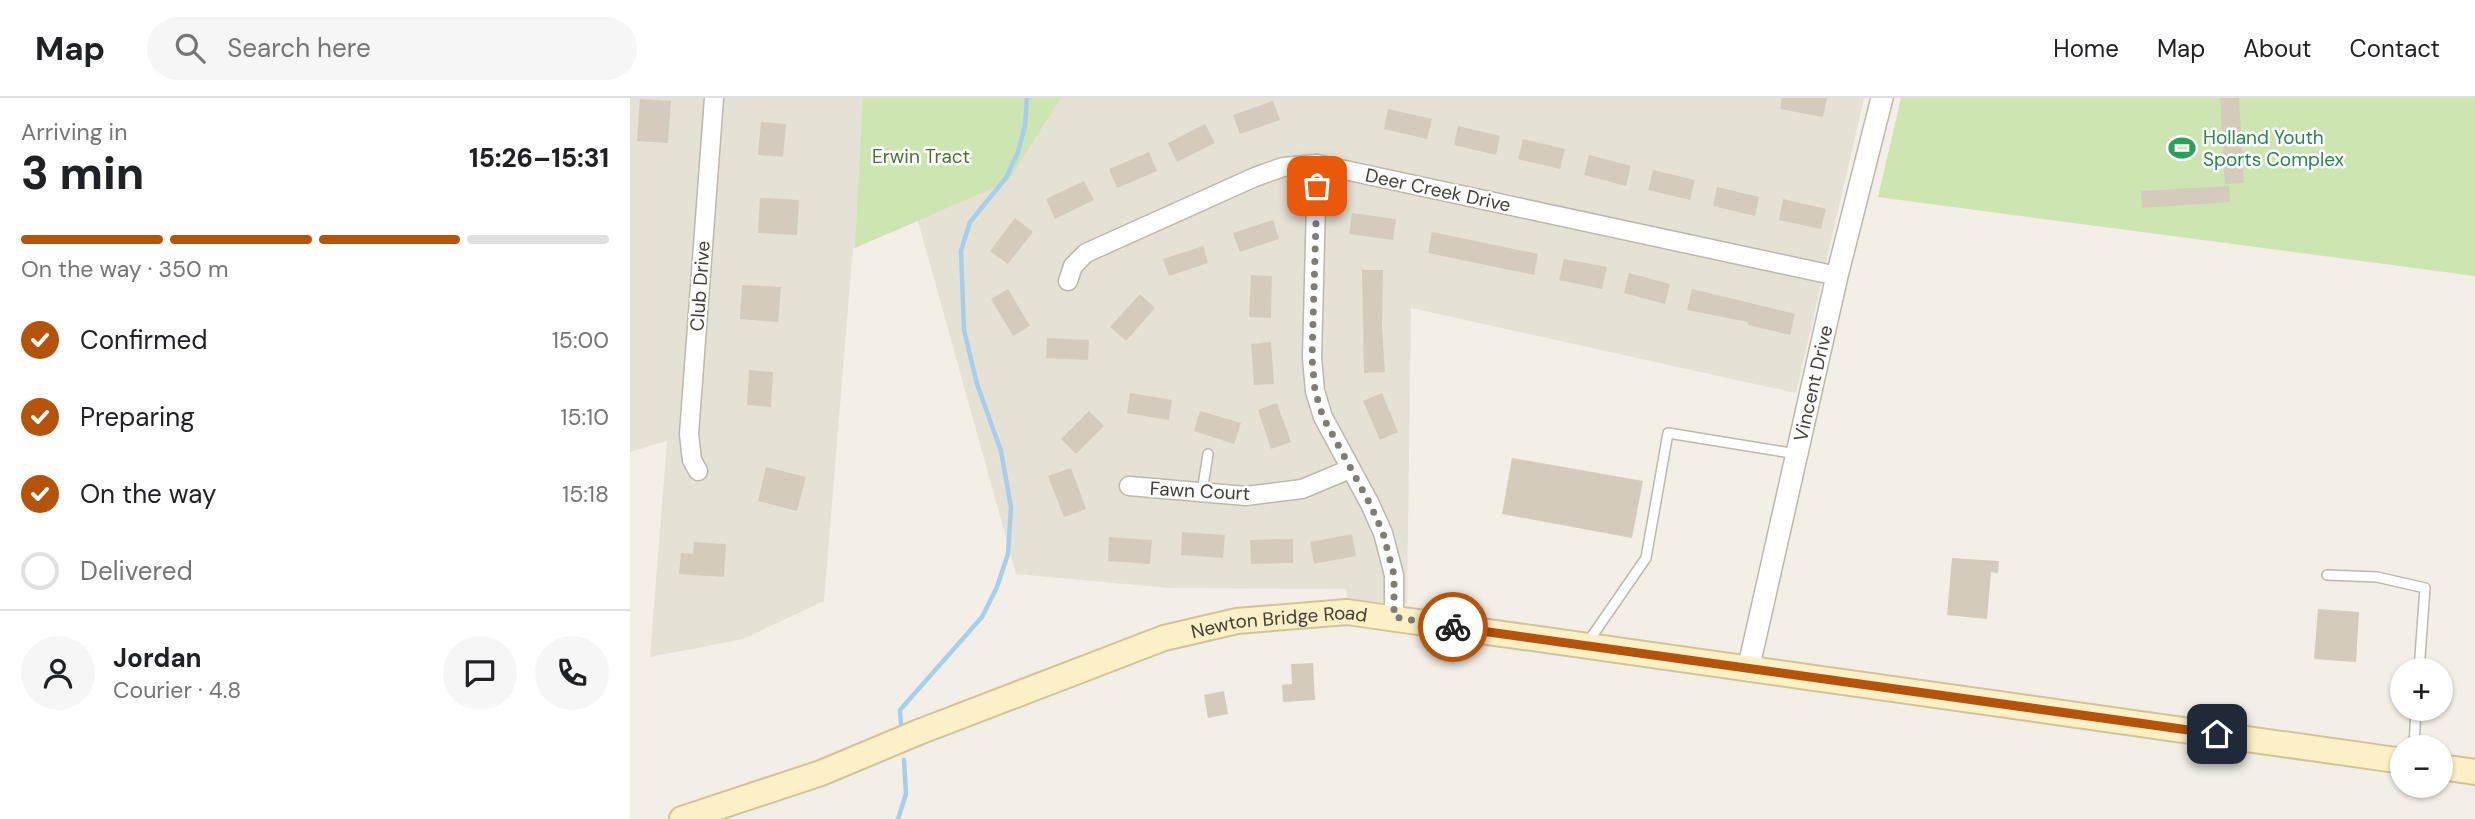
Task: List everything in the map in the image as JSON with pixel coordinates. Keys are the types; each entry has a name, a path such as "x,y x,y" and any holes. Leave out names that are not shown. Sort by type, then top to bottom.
{"main road":[{"name":"Newton Bridge Road","path":"682,819 821,773 919,732 1164,638 1237,621 1347,612 2390,759"},
{"path":"2453,769 2475,772"}],"street":[{"name":"Club Drive","path":"698,471 692,460 689,434 714,98"},
{"name":"Vincent Drive","path":"1748,670 1836,276 1882,98"},
{"name":"Deer Creek Drive","path":"1068,281 1073,265 1087,253 1255,177 1283,167 1317,164 1836,276"},
{"path":"1317,164 1312,358 1315,391 1323,417 1383,533 1394,575 1394,617"},
{"name":"Fawn Court","path":"1129,486 1246,496 1302,489 1350,469"}],"lane":[{"path":"1584,646 1646,558 1668,433 1797,454"},
{"path":"1202,492 1208,454"},
{"path":"2327,575 2377,576 2425,588 2420,658"}],"shaded area":[{"path":"630,98 1864,98 1796,393 1411,308 1407,604 1347,599 1346,589 1169,588 1016,574 918,221 853,248 824,601 743,639 650,657 667,441 630,452"}],"green space":[{"name":"Erwin Tract","path":"863,98 1061,98 1007,182 855,248"},
{"name":"Holland Youth Sports Complex","path":"1901,98 2475,98 2475,276 1878,197"}],"building":[{"path":"1782,98 1827,98 1823,117 1780,109"},
{"path":"2220,98 2239,98 2244,183 2225,184"},
{"path":"640,99 671,101 668,143 637,141"},
{"path":"1273,101 1280,120 1240,134 1233,115"},
{"path":"1388,109 1432,119 1427,139 1384,129"},
{"path":"761,122 786,124 783,157 758,155"},
{"path":"1205,124 1215,143 1177,162 1168,143"},
{"path":"1458,126 1500,136 1496,155 1454,145"},
{"path":"1523,139 1565,149 1560,169 1518,159"},
{"path":"1149,152 1157,171 1117,188 1109,169"},
{"path":"1589,155 1631,166 1626,186 1584,175"},
{"path":"1653,170 1695,180 1690,200 1648,190"},
{"path":"1084,181 1094,200 1055,219 1046,199"},
{"path":"2229,186 2230,202 2142,208 2141,191"},
{"path":"1717,187 1759,197 1755,216 1713,206"},
{"path":"760,198 799,200 797,235 758,233"},
{"path":"1783,199 1826,209 1821,229 1779,220"},
{"path":"1352,213 1396,219 1393,240 1349,234"},
{"path":"1015,218 1033,232 1008,264 990,251"},
{"path":"1273,220 1279,239 1240,252 1233,233"},
{"path":"1432,232 1538,254 1534,275 1428,253"},
{"path":"1203,246 1208,263 1169,276 1163,259"},
{"path":"1564,259 1607,267 1602,289 1559,280"},
{"path":"1362,270 1383,270 1382,327 1385,372 1364,373"},
{"path":"1629,273 1670,284 1665,304 1624,293"},
{"path":"1251,275 1272,276 1271,318 1249,317"},
{"path":"742,285 781,287 778,322 740,319"},
{"path":"1008,289 1030,326 1013,336 991,299"},
{"path":"1692,289 1795,314 1790,335 1748,325 1748,322 1687,310"},
{"path":"1140,294 1155,308 1126,341 1110,327"},
{"path":"1047,338 1089,340 1088,360 1046,358"},
{"path":"1271,342 1274,384 1254,385 1251,344"},
{"path":"749,370 773,372 771,407 747,405"},
{"path":"1130,393 1172,400 1169,420 1127,413"},
{"path":"1382,393 1398,432 1380,440 1363,401"},
{"path":"1277,403 1291,442 1271,449 1258,410"},
{"path":"1089,411 1104,426 1076,454 1061,439"},
{"path":"1200,411 1241,423 1234,444 1194,431"},
{"path":"1512,458 1643,481 1632,538 1502,514"},
{"path":"766,467 806,477 797,511 758,501"},
{"path":"1071,468 1086,509 1064,517 1048,476"},
{"path":"1182,532 1225,535 1223,558 1181,555"},
{"path":"1352,534 1356,556 1314,564 1310,542"},
{"path":"1109,537 1152,540 1150,564 1108,561"},
{"path":"1293,539 1293,563 1251,564 1250,540"},
{"path":"694,542 726,544 724,577 679,574 681,553 693,554"},
{"path":"1952,558 1999,561 1998,573 1991,572 1987,619 1947,615"},
{"path":"2318,609 2359,612 2356,662 2314,659"},
{"path":"1313,663 1315,700 1283,702 1282,685 1292,684 1291,664"},
{"path":"1224,691 1228,714 1208,718 1204,695"}],"waterway":[{"path":"901,725 900,710 982,617 997,587 1008,554 1011,507 1001,451 977,384 964,330 961,251 970,222 1006,178 1018,152 1025,126 1027,98"},
{"path":"898,819 906,794 904,760"}],"way so far":[{"path":"1317,186 1312,358 1315,391 1323,417 1383,533 1394,575 1394,617 1453,627"}],"place":[{"name":"Holland Youth Sports Complex","path":"2182,148"}],"route":[{"path":"1453,627 2217,734"}]}
